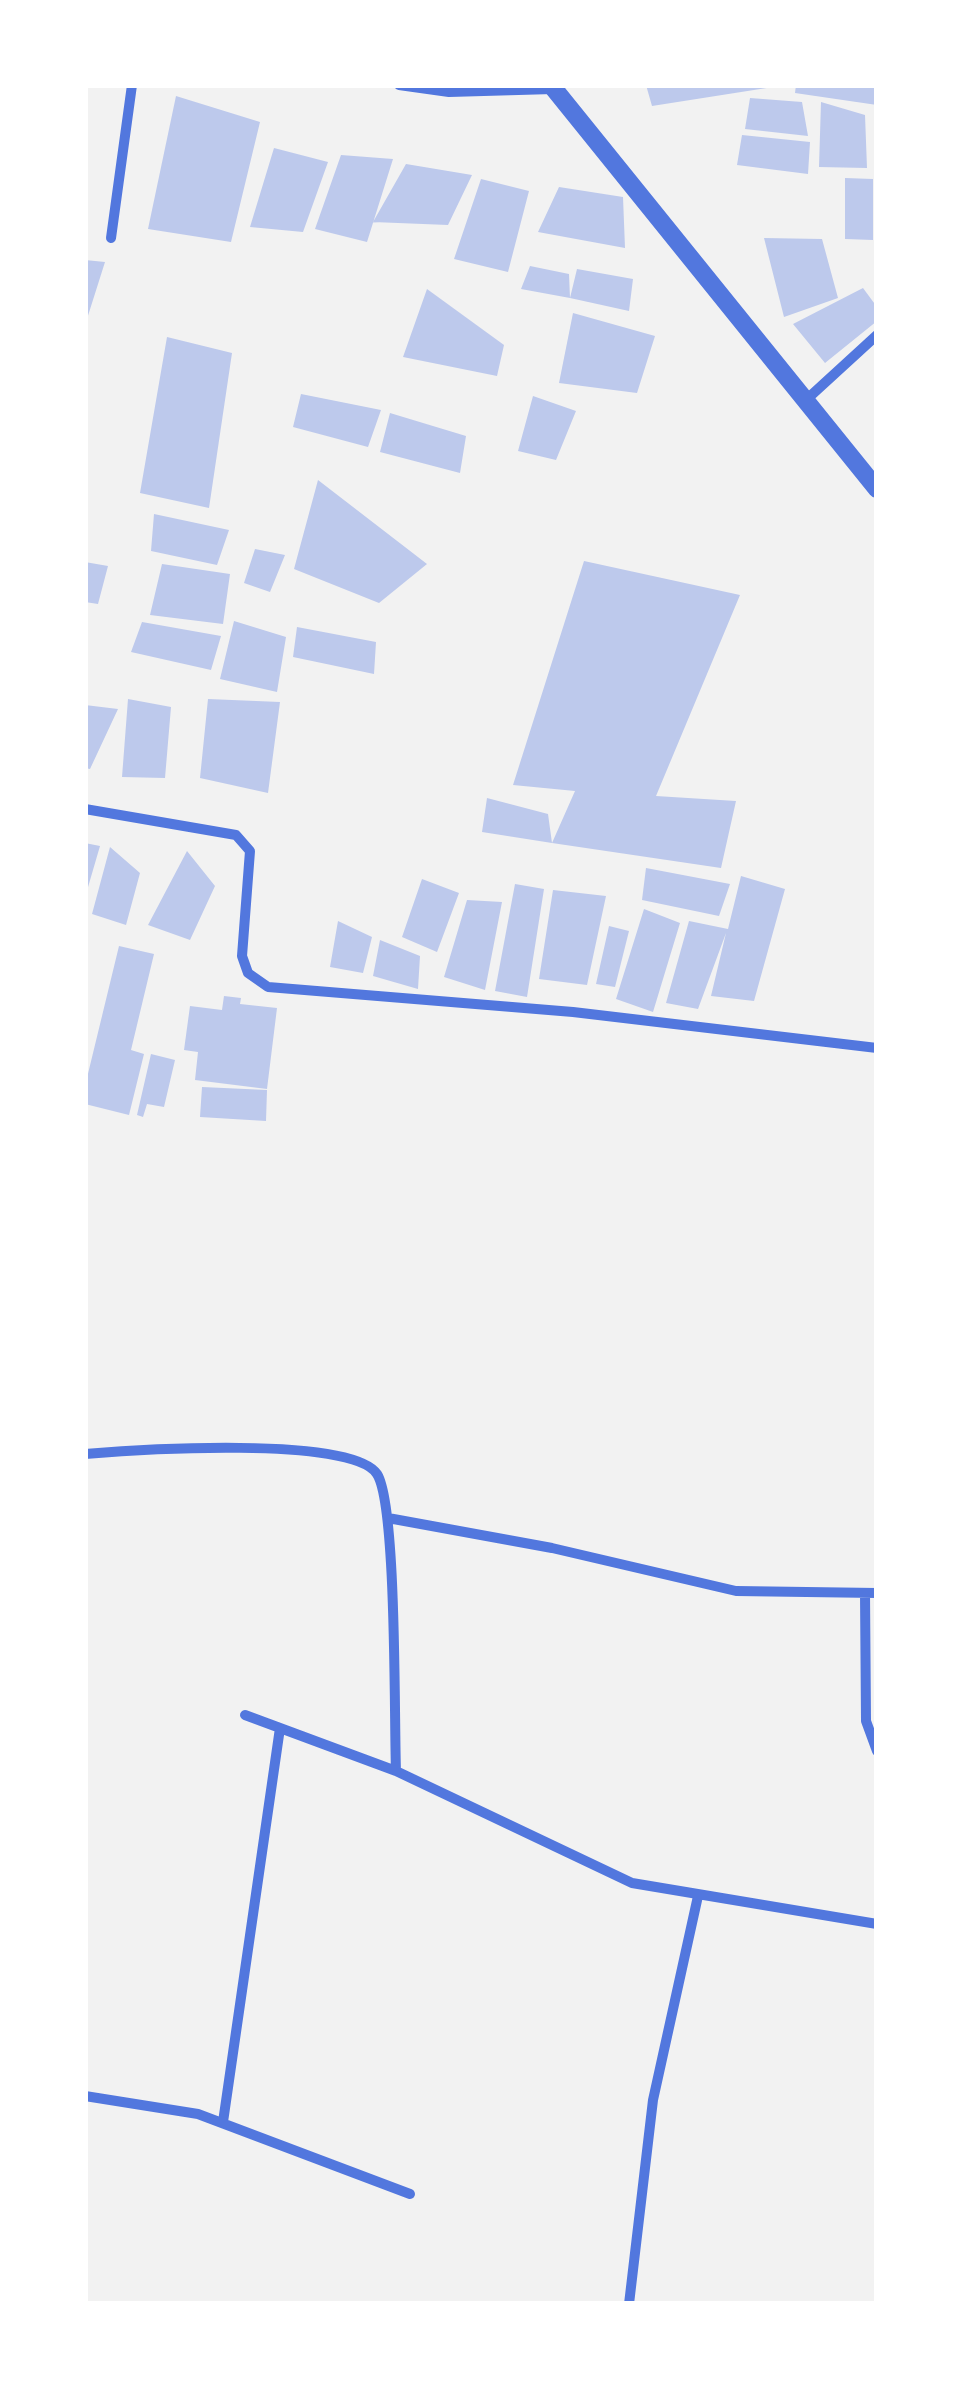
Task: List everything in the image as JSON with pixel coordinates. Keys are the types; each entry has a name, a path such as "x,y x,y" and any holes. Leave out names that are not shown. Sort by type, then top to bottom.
{"street":[{"path":"111,238 132,85"},
{"path":"400,85 449,92 553,87 877,489"},
{"path":"806,400 877,335"},
{"path":"85,809 236,835 244,842 250,851 242,956 248,973 268,987 573,1012 877,1048"},
{"path":"85,1454 202,1447 340,1456 362,1462 377,1473 388,1518 396,1771"},
{"path":"388,1518 552,1548 736,1591 871,1593 866,1720 877,1750"},
{"path":"245,1715 396,1771 632,1883 877,1924"},
{"path":"223,2122 280,1728"},
{"path":"629,2304 653,2100 698,1896"},
{"path":"85,2096 182,2110 223,2122 410,2194"}],"building":[{"path":"646,85 773,85 773,87 652,106"},
{"path":"796,85 877,85 877,105 795,93"},
{"path":"176,96 260,122 231,242 148,229"},
{"path":"750,98 802,102 808,136 745,129"},
{"path":"821,102 865,115 867,168 819,167"},
{"path":"742,135 810,142 808,174 737,165"},
{"path":"274,148 328,162 303,232 250,227"},
{"path":"341,155 393,159 367,242 315,229"},
{"path":"406,164 472,175 448,225 373,222"},
{"path":"845,178 873,179 873,240 845,239"},
{"path":"481,179 529,191 508,272 454,259"},
{"path":"559,187 623,197 625,248 538,232"},
{"path":"764,238 822,239 838,298 784,317"},
{"path":"85,260 105,262 86,322 85,321"},
{"path":"530,266 569,274 570,298 521,289"},
{"path":"577,269 633,279 629,311 570,298"},
{"path":"863,288 877,307 877,321 825,363 793,324"},
{"path":"427,289 504,345 497,376 403,357"},
{"path":"573,313 655,336 637,393 559,383"},
{"path":"167,337 232,353 209,508 140,493"},
{"path":"301,394 381,410 368,447 293,427"},
{"path":"533,396 576,411 556,460 518,451"},
{"path":"390,413 466,436 460,473 380,452"},
{"path":"318,480 427,564 379,603 294,569"},
{"path":"154,514 229,530 217,565 151,551"},
{"path":"255,549 285,555 270,592 244,583"},
{"path":"584,561 740,595 656,796 736,801 721,868 552,843 575,791 513,785"},
{"path":"85,562 108,566 98,604 85,602"},
{"path":"162,564 230,574 223,624 150,615"},
{"path":"234,621 286,637 277,692 220,679"},
{"path":"142,622 221,636 211,670 131,652"},
{"path":"297,627 376,642 374,674 293,657"},
{"path":"128,699 171,707 165,778 122,777"},
{"path":"208,699 280,702 268,793 200,778"},
{"path":"85,705 118,709 90,769 85,768"},
{"path":"487,798 548,814 552,843 482,832"},
{"path":"85,843 100,846 86,894 85,894"},
{"path":"110,847 140,873 126,925 92,914"},
{"path":"187,851 215,886 190,940 148,925"},
{"path":"646,868 730,884 719,916 642,900"},
{"path":"741,876 785,889 754,1001 711,996 726,933 698,1009 666,1003 689,921 728,929"},
{"path":"422,879 459,893 437,952 402,937"},
{"path":"515,884 544,889 527,997 495,991"},
{"path":"553,890 606,896 587,985 539,979"},
{"path":"467,900 502,902 485,990 444,977"},
{"path":"644,909 680,923 653,1012 616,999"},
{"path":"338,921 372,937 363,973 330,967"},
{"path":"609,926 629,931 615,987 596,984"},
{"path":"380,940 420,956 418,989 373,976"},
{"path":"119,946 154,954 131,1050 144,1054 129,1115 85,1104 85,1086"},
{"path":"224,996 241,998 240,1004 277,1008 267,1089 195,1080 198,1052 184,1050 190,1006 222,1010"},
{"path":"151,1054 175,1060 164,1107 147,1104 143,1117 137,1115"},
{"path":"202,1087 267,1090 266,1121 200,1117"}]}
